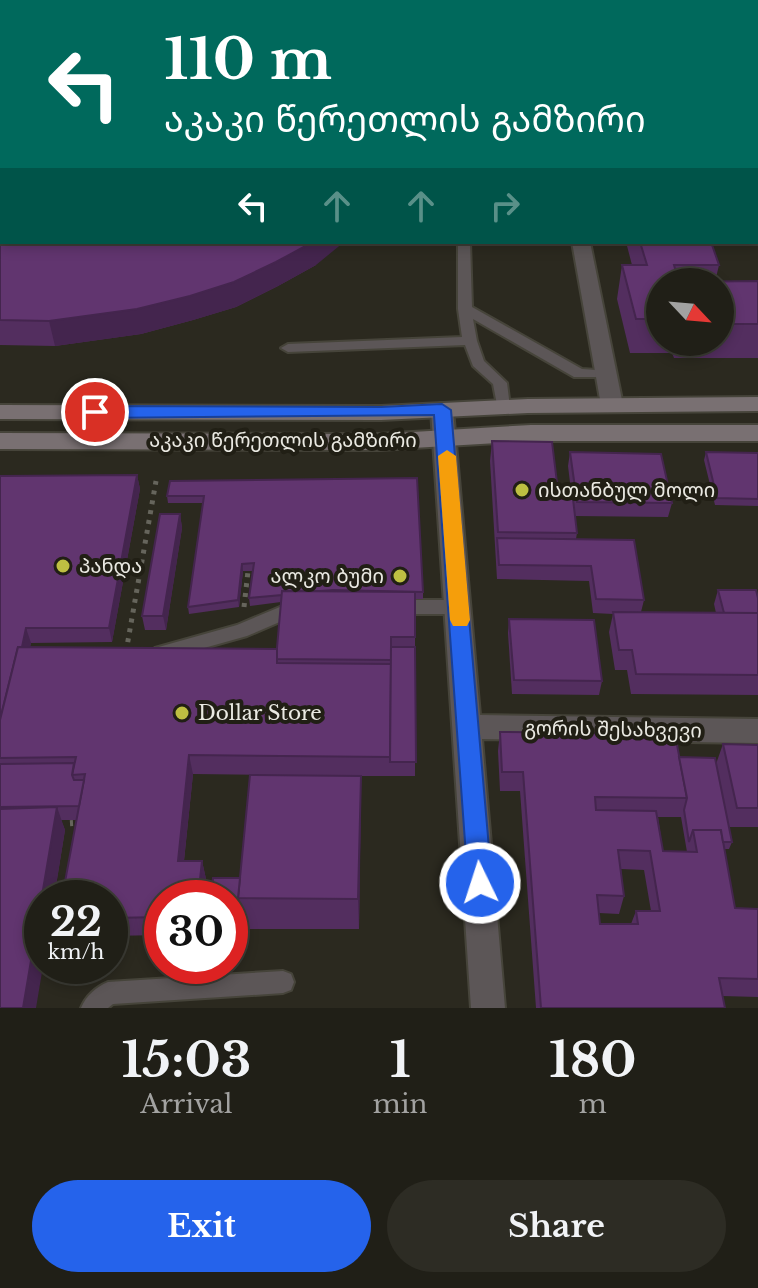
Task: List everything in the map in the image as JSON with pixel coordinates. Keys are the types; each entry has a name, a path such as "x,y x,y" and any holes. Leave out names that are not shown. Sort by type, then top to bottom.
{"main road":[{"name":"აკაკი წერეთლის გამზირი","path":"0,412 381,413 503,407 758,404"},
{"name":"აკაკი წერეთლის გამზირი","path":"0,441 379,442 531,433 758,433"}],"street":[{"path":"581,244 612,405"},
{"path":"442,410 469,727 488,1008"},
{"name":"გორის შესახვევი","path":"469,727 758,731"}],"lane":[{"path":"464,244 465,309 470,341 478,363 500,383 503,407"},
{"path":"465,309 579,374 606,374"},
{"path":"288,348 470,341"},
{"path":"383,607 459,607"},
{"path":"126,653 158,654 241,631 287,611 313,610"},
{"path":"92,1008 108,993 283,982"}],"path":[{"path":"126,653 156,481"},
{"path":"48,824 73,823"}],"building":[{"path":"0,244 309,244 234,282 190,296 137,309 49,321 0,320"},
{"path":"641,244 712,244 719,265 646,268 646,319 636,319 622,265 647,265"},
{"path":"734,281 758,281 758,324 734,324"},
{"name":"ისთანბულ მოლი","path":"492,441 552,442 559,499 573,499 577,533 498,532"},
{"path":"570,452 661,454 672,503 577,502"},
{"path":"706,452 758,453 758,499 717,498"},
{"name":"პანდა","path":"137,475 109,628 26,628 22,647 18,647 0,720 0,476"},
{"path":"417,478 423,592 282,591 282,595 249,598 254,563 242,564 238,600 188,607 204,496 167,496 170,481"},
{"path":"160,514 180,514 163,616 142,616"},
{"path":"497,538 634,540 644,600 596,599 591,566 499,565"},
{"path":"718,590 756,590 758,613 724,613"},
{"path":"282,591 415,592 415,637 391,637 391,660 276,659"},
{"path":"613,612 758,613 758,675 636,674 632,650 619,650"},
{"path":"509,619 594,620 602,681 514,680"},
{"path":"18,647 277,649 277,663 391,664 390,757 189,755 178,861 202,861 200,880 144,880 144,917 128,918 128,880 65,880 85,774 72,775 76,757 0,758 0,720"},
{"path":"391,647 415,647 416,762 390,762"},
{"path":"500,732 675,734 687,798 595,797 596,810 656,811 663,851 697,852 693,830 721,830 735,908 758,909 758,979 719,978 725,1008 541,1008 523,772 502,772","holes":["618,850 650,851 660,911 636,911 638,924 600,924 597,895 624,896"]},
{"path":"723,744 758,745 758,808 737,808"},
{"path":"679,757 715,758 732,842 723,842 721,830 693,830 689,842 684,810 687,798"},
{"path":"74,763 74,780 84,780 79,806 0,807 0,764"},
{"path":"250,775 361,776 358,899 248,898 248,880 240,880"},
{"path":"57,807 45,880 24,880 24,984 27,984 23,1008 0,1008 0,809"},
{"path":"213,878 240,878 240,880"}],"slow traffic":[{"path":"447,456 460,620"}],"place":[{"name":"ისთანბულ მოლი","path":"522,490"},
{"name":"პანდა","path":"63,566"},
{"name":"ალკო ბუმი","path":"400,576"},
{"name":"Dollar Store","path":"182,713"}],"route":[{"path":"95,412 381,413 442,410 480,883"}]}
